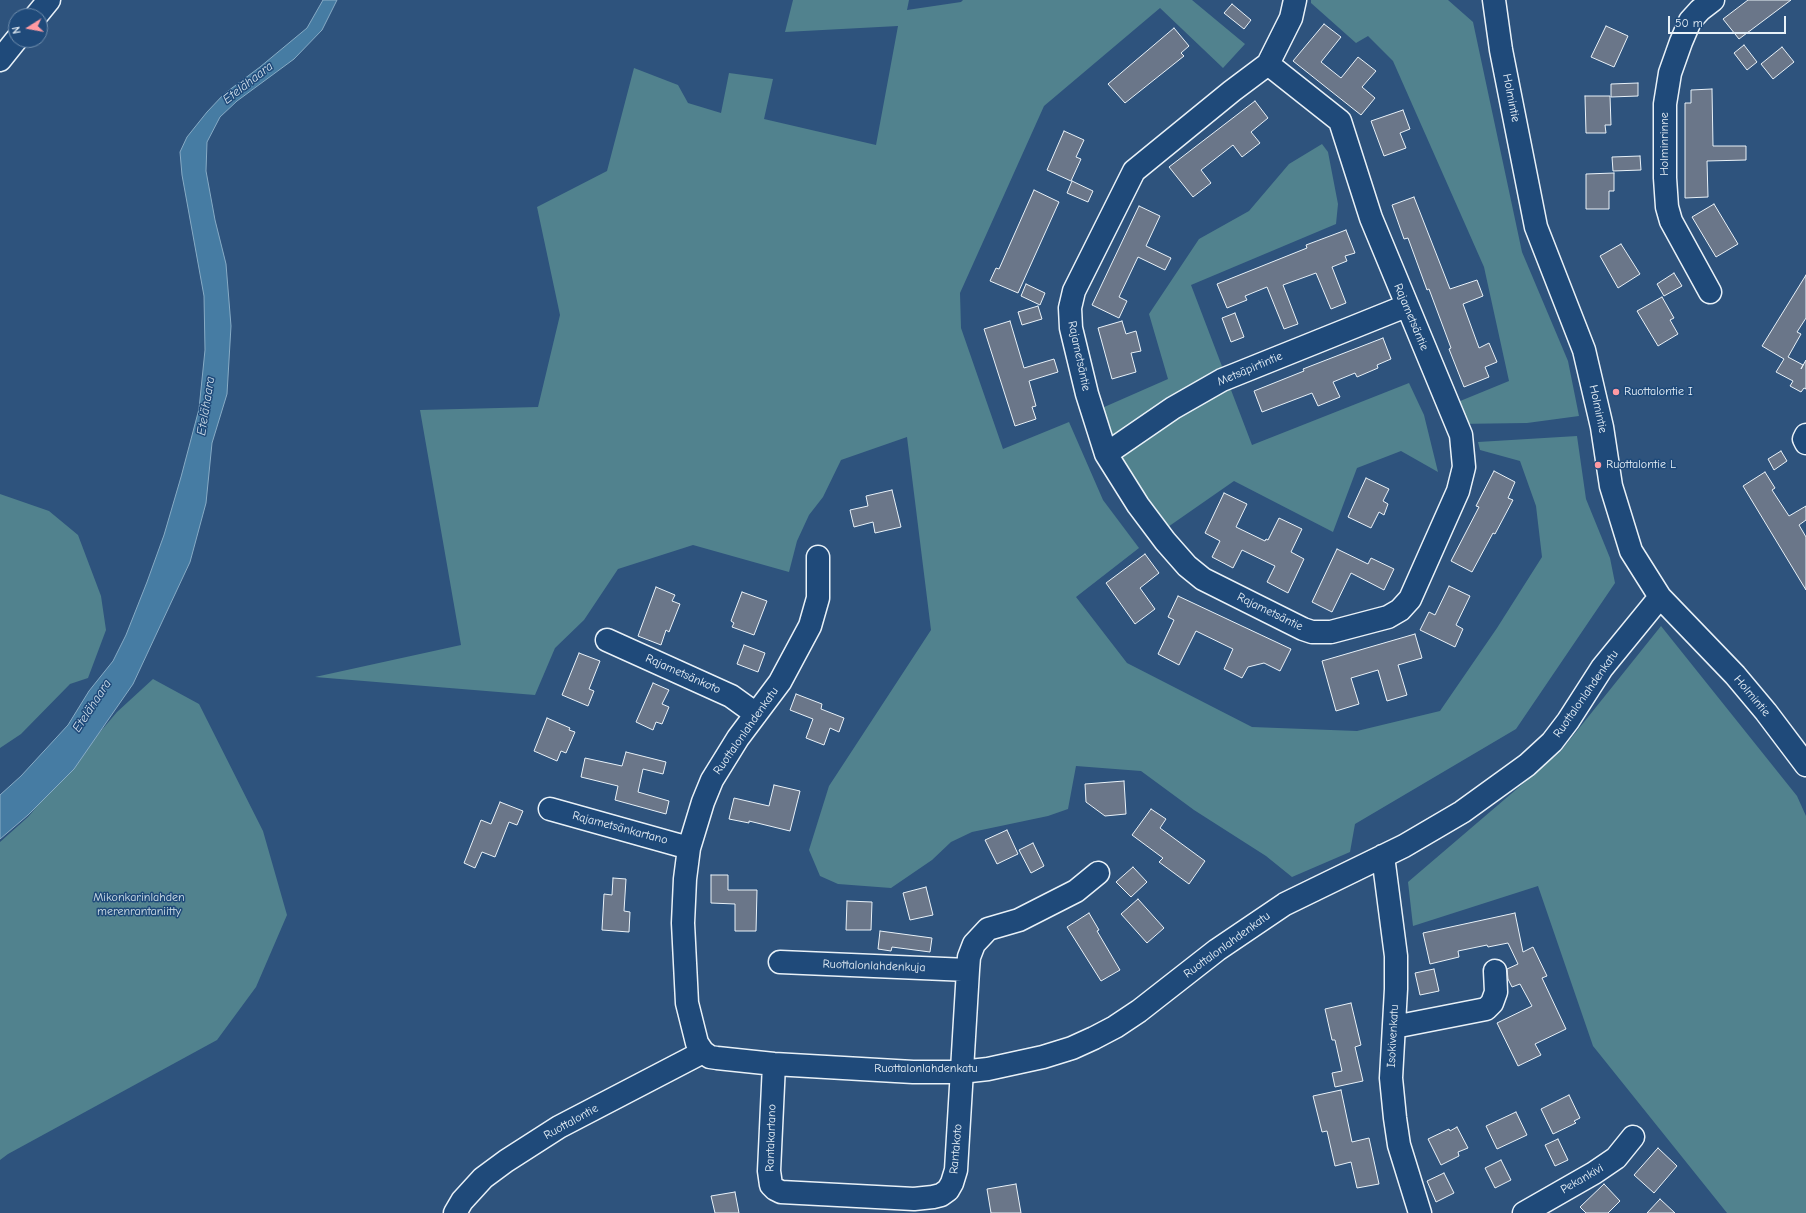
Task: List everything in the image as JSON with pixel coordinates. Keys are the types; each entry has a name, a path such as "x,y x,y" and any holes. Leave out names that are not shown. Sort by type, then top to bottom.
{"street":[{"path":"42,8 49,0"},
{"name":"Rajametsäntie","path":"1268,64 1340,121 1371,218 1406,306 1461,435 1464,467 1458,491 1410,599 1394,614 1331,632 1312,632 1203,580 1187,566 1165,541 1138,505 1106,454 1087,394 1071,328 1070,308 1074,291 1134,171 1232,91 1268,64 1291,18 1295,0"},
{"name":"Holmintie","path":"1494,0 1501,50 1536,227 1584,350 1602,427 1611,486 1631,551 1660,597 1735,675 1766,712 1806,765"},
{"name":"Holminrinne","path":"1710,292 1671,221 1667,207 1665,178 1665,104 1670,73 1690,21 1700,10 1713,0"},
{"path":"0,60 10,48"},
{"name":"Metsäpirtintie","path":"1106,454 1173,408 1222,380 1406,306"},
{"path":"1806,435 1804,439 1806,443"},
{"name":"Ruottalonlahdenkatu","path":"818,557 818,598 810,626 780,682 738,738 712,780 703,802 689,848 684,879 683,923 688,1003 697,1043 703,1052 710,1057 774,1064 913,1072 960,1072 988,1069 1043,1057 1072,1048 1094,1038 1115,1027 1139,1011 1217,950 1285,904 1404,846 1462,812 1527,765 1552,742 1568,721 1602,668 1660,597"},
{"name":"Rajametsänkoto","path":"607,640 731,696 756,714"},
{"name":"Rajametsänkartano","path":"550,809 689,848"},
{"name":"Isokivenkatu","path":"1384,856 1396,956 1391,1078 1395,1118 1401,1152 1420,1213"},
{"name":"Rantakoto","path":"820,1194 914,1199 933,1198 948,1190 956,1170 960,1072 969,957 974,944 988,929 1019,920 1076,891 1098,873"},
{"name":"Ruottalonlahdenkuja","path":"780,962 968,970"},
{"path":"1394,1028 1486,1009 1492,1003 1496,992 1495,971"},
{"name":"Ruottalontie","path":"455,1213 462,1201 483,1178 526,1148 559,1127 703,1052"},
{"name":"Rantakartano","path":"774,1064 769,1171 771,1185 775,1190 782,1192 820,1194"},
{"name":"Pekankivi","path":"1524,1213 1616,1158 1633,1137"}],"green space":[{"path":"793,0 909,0 907,10 961,2 963,0 1192,0 1245,44 1223,68 1160,8 1044,106 960,293 961,328 1003,449 1069,422 1103,500 1139,548 1076,597 1127,663 1252,727 1357,731 1440,711 1497,628 1542,557 1536,506 1520,461 1480,450 1478,442 1577,436 1586,499 1610,558 1615,583 1516,729 1355,824 1350,852 1292,877 1266,856 1194,810 1141,771 1076,766 1068,809 1048,816 972,832 951,842 932,860 891,888 838,884 820,876 809,850 829,786 931,630 907,437 841,460 823,497 809,515 797,541 789,572 693,545 618,569 584,620 555,648 535,695 315,677 461,645 420,410 538,407 560,315 537,207 607,171 634,68 678,85 688,103 721,113 729,73 773,79 764,119 876,145 898,26 785,32"},
{"path":"1311,0 1448,0 1473,22 1522,252 1568,361 1579,416 1527,423 1455,424 1448,406 1509,381 1484,267 1393,61 1368,36 1356,43 1311,3"},
{"path":"1322,144 1328,152 1338,204 1336,224 1191,285 1252,445 1409,383 1424,415 1438,472 1401,451 1357,468 1333,532 1234,481 1165,529 1121,463 1102,408 1168,379 1149,314 1199,239 1249,211 1289,164"},
{"path":"0,494 49,511 78,535 101,596 106,630 88,678 70,684 21,734 0,748"},
{"path":"1661,626 1797,796 1806,816 1806,1213 1727,1213 1593,1046 1538,886 1413,926 1408,882 1560,752"},
{"name":"Mikonkarinlahden merenrantaniitty","path":"153,679 199,704 263,831 287,915 256,987 217,1040 8,1154 0,1160 0,842 28,817 117,712"}],"water":[{"name":"Etelähaara","path":"323,0 337,0 322,30 294,59 237,101 220,117 207,142 206,171 215,220 226,264 231,326 227,394 212,443 206,503 190,562 133,684 74,769 28,815 0,839 0,795 21,776 68,725 89,691 113,661 126,635 164,535 199,409 205,350 204,296 182,175 180,152 187,137 207,112 224,94 260,67 307,28"}],"building":[{"path":"1748,0 1791,0 1739,39 1723,19"},
{"path":"1232,4 1251,20 1244,29 1224,13"},
{"path":"1324,24 1341,37 1321,62 1341,78 1358,57 1376,71 1362,87 1375,98 1361,115 1293,61"},
{"path":"1606,26 1628,36 1614,67 1591,57"},
{"path":"1174,28 1189,46 1181,53 1184,56 1125,103 1108,84"},
{"path":"1744,45 1757,62 1747,70 1734,53"},
{"path":"1782,47 1794,62 1773,79 1761,64"},
{"path":"1638,83 1638,96 1611,97 1611,84"},
{"path":"1712,89 1713,146 1746,146 1746,160 1707,161 1708,197 1685,198 1685,103 1691,103 1691,90"},
{"path":"1585,96 1610,96 1611,125 1605,125 1606,133 1586,133"},
{"path":"1255,101 1268,118 1251,132 1260,143 1242,157 1233,145 1201,170 1211,183 1193,197 1169,167"},
{"path":"1403,110 1410,129 1400,133 1406,148 1384,156 1371,121"},
{"path":"1064,131 1084,140 1076,157 1081,159 1071,181 1047,170"},
{"path":"1640,156 1641,170 1613,171 1612,157"},
{"path":"1614,173 1614,191 1609,191 1609,209 1586,209 1586,174"},
{"path":"1072,181 1093,191 1088,202 1067,193"},
{"path":"1034,190 1059,202 1018,293 990,281 996,268 999,269"},
{"path":"1414,197 1450,289 1477,280 1483,296 1463,304 1479,348 1489,343 1497,362 1485,367 1489,377 1464,387 1449,349 1451,348 1429,289 1427,290 1408,238 1404,239 1392,205"},
{"path":"1714,204 1738,244 1716,257 1692,217"},
{"path":"1139,206 1160,216 1146,246 1171,258 1165,270 1138,257 1119,297 1127,301 1119,318 1092,305"},
{"path":"1346,230 1355,253 1345,256 1347,261 1332,267 1346,303 1331,309 1316,273 1283,285 1298,324 1284,329 1267,287 1245,296 1247,300 1227,308 1217,284 1307,248 1306,245"},
{"path":"1621,244 1640,274 1618,288 1600,256"},
{"path":"1674,273 1682,286 1664,296 1657,284"},
{"path":"1806,275 1806,318 1797,332 1801,334 1788,357 1803,365 1801,369 1806,360 1806,389 1804,388 1801,392 1790,386 1793,381 1776,372 1784,359 1762,346"},
{"path":"1026,284 1045,293 1040,305 1021,296"},
{"path":"1662,297 1674,318 1670,320 1678,334 1658,346 1637,311"},
{"path":"1038,306 1042,319 1022,325 1018,312"},
{"path":"1235,313 1244,337 1231,342 1222,318"},
{"path":"1010,321 1024,368 1054,359 1058,372 1029,381 1036,406 1032,407 1036,419 1015,426 984,329"},
{"path":"1122,321 1126,334 1136,331 1141,351 1131,353 1136,372 1112,379 1098,328"},
{"path":"1383,338 1391,359 1377,365 1378,368 1357,377 1355,373 1333,382 1340,397 1318,406 1312,393 1262,412 1254,391 1304,371 1303,369"},
{"path":"1781,451 1787,461 1774,470 1768,459"},
{"path":"1494,471 1515,482 1508,498 1513,500 1472,572 1451,561 1479,507 1476,506"},
{"path":"1765,472 1775,488 1772,490 1789,516 1806,506 1806,520 1799,525 1806,537 1806,590 1743,486"},
{"path":"1366,478 1389,489 1383,501 1388,504 1384,515 1379,512 1371,528 1348,517"},
{"path":"892,490 901,527 875,533 873,522 854,527 850,510 868,506 866,496"},
{"path":"1224,493 1247,504 1236,527 1265,541 1266,539 1268,540 1279,518 1302,529 1291,552 1304,559 1288,593 1267,582 1275,566 1242,550 1233,568 1212,557 1220,541 1205,533"},
{"path":"1337,549 1368,564 1371,558 1394,569 1384,590 1351,573 1332,612 1312,602"},
{"path":"1145,554 1159,573 1140,588 1155,609 1135,624 1106,583"},
{"path":"1449,586 1470,596 1456,625 1463,629 1455,647 1420,630 1429,612 1435,615"},
{"path":"656,587 675,595 672,601 680,604 669,632 666,630 661,645 638,636"},
{"path":"742,592 767,601 754,635 732,627 734,623 731,621"},
{"path":"1178,596 1291,649 1280,671 1264,663 1248,667 1242,678 1224,669 1233,649 1196,631 1179,665 1158,654 1174,620 1168,617"},
{"path":"1415,634 1422,658 1398,665 1407,695 1387,701 1378,670 1351,678 1359,704 1336,711 1322,661"},
{"path":"744,645 765,653 758,672 737,664"},
{"path":"579,653 600,661 589,689 594,691 588,706 562,695"},
{"path":"653,683 669,690 662,704 669,707 662,724 656,722 653,730 636,722"},
{"path":"796,694 822,704 821,709 844,718 839,732 830,728 824,745 806,738 813,719 790,710"},
{"path":"547,718 570,728 569,730 575,732 566,753 561,751 557,761 534,751"},
{"path":"626,752 666,762 663,774 643,769 638,792 669,801 666,814 615,800 618,786 581,777 585,758 622,766"},
{"path":"1124,781 1126,814 1105,816 1086,802 1085,784"},
{"path":"774,785 800,791 790,831 749,821 749,823 729,819 734,798 769,806"},
{"path":"500,802 523,811 517,825 509,822 495,857 482,852 475,868 464,863 481,820 491,824"},
{"path":"1151,809 1166,819 1160,828 1205,861 1189,884 1159,862 1163,858 1132,835"},
{"path":"1007,830 1018,854 997,864 985,840"},
{"path":"1033,843 1044,866 1031,873 1019,850"},
{"path":"1133,867 1147,882 1131,897 1116,882"},
{"path":"711,875 728,875 728,890 757,890 756,931 735,931 735,904 711,903"},
{"path":"613,878 626,879 624,911 630,912 629,932 602,930 604,894 612,895"},
{"path":"926,887 933,915 910,920 903,893"},
{"path":"1138,899 1164,928 1147,943 1121,914"},
{"path":"847,901 872,902 871,930 846,930"},
{"path":"1089,913 1099,930 1097,931 1120,970 1101,981 1067,927"},
{"path":"1515,913 1523,952 1533,947 1547,976 1542,978 1566,1029 1535,1044 1541,1055 1518,1066 1497,1023 1532,1006 1520,984 1512,987 1508,979 1507,969 1518,964 1508,943 1488,947 1487,945 1458,951 1459,957 1430,964 1423,933"},
{"path":"880,931 932,938 930,952 892,947 891,951 878,949"},
{"path":"1434,969 1439,991 1420,995 1415,973"},
{"path":"1351,1003 1361,1045 1355,1047 1363,1081 1335,1087 1332,1073 1342,1071 1335,1040 1332,1040 1325,1009"},
{"path":"1341,1090 1352,1142 1369,1138 1379,1184 1357,1188 1351,1162 1335,1166 1327,1131 1322,1132 1313,1096"},
{"path":"1569,1095 1580,1118 1574,1121 1576,1123 1553,1134 1541,1109"},
{"path":"1516,1112 1527,1135 1497,1149 1486,1126"},
{"path":"1457,1127 1468,1148 1458,1152 1459,1156 1441,1165 1428,1139 1449,1129 1450,1131"},
{"path":"1558,1139 1568,1160 1555,1166 1545,1145"},
{"path":"1658,1148 1677,1166 1654,1193 1634,1175"},
{"path":"1501,1160 1511,1180 1495,1188 1485,1168"},
{"path":"1444,1173 1454,1193 1436,1202 1427,1181"},
{"path":"1016,1184 1021,1213 991,1213 987,1189"},
{"path":"1604,1184 1620,1201 1608,1213 1586,1213 1580,1207"},
{"path":"735,1192 739,1213 715,1213 711,1196"},
{"path":"1660,1199 1675,1213 1647,1213"}],"place":[{"name":"Ruottalontie I","path":"1616,392"},
{"name":"Ruottalontie L","path":"1598,465"}]}
